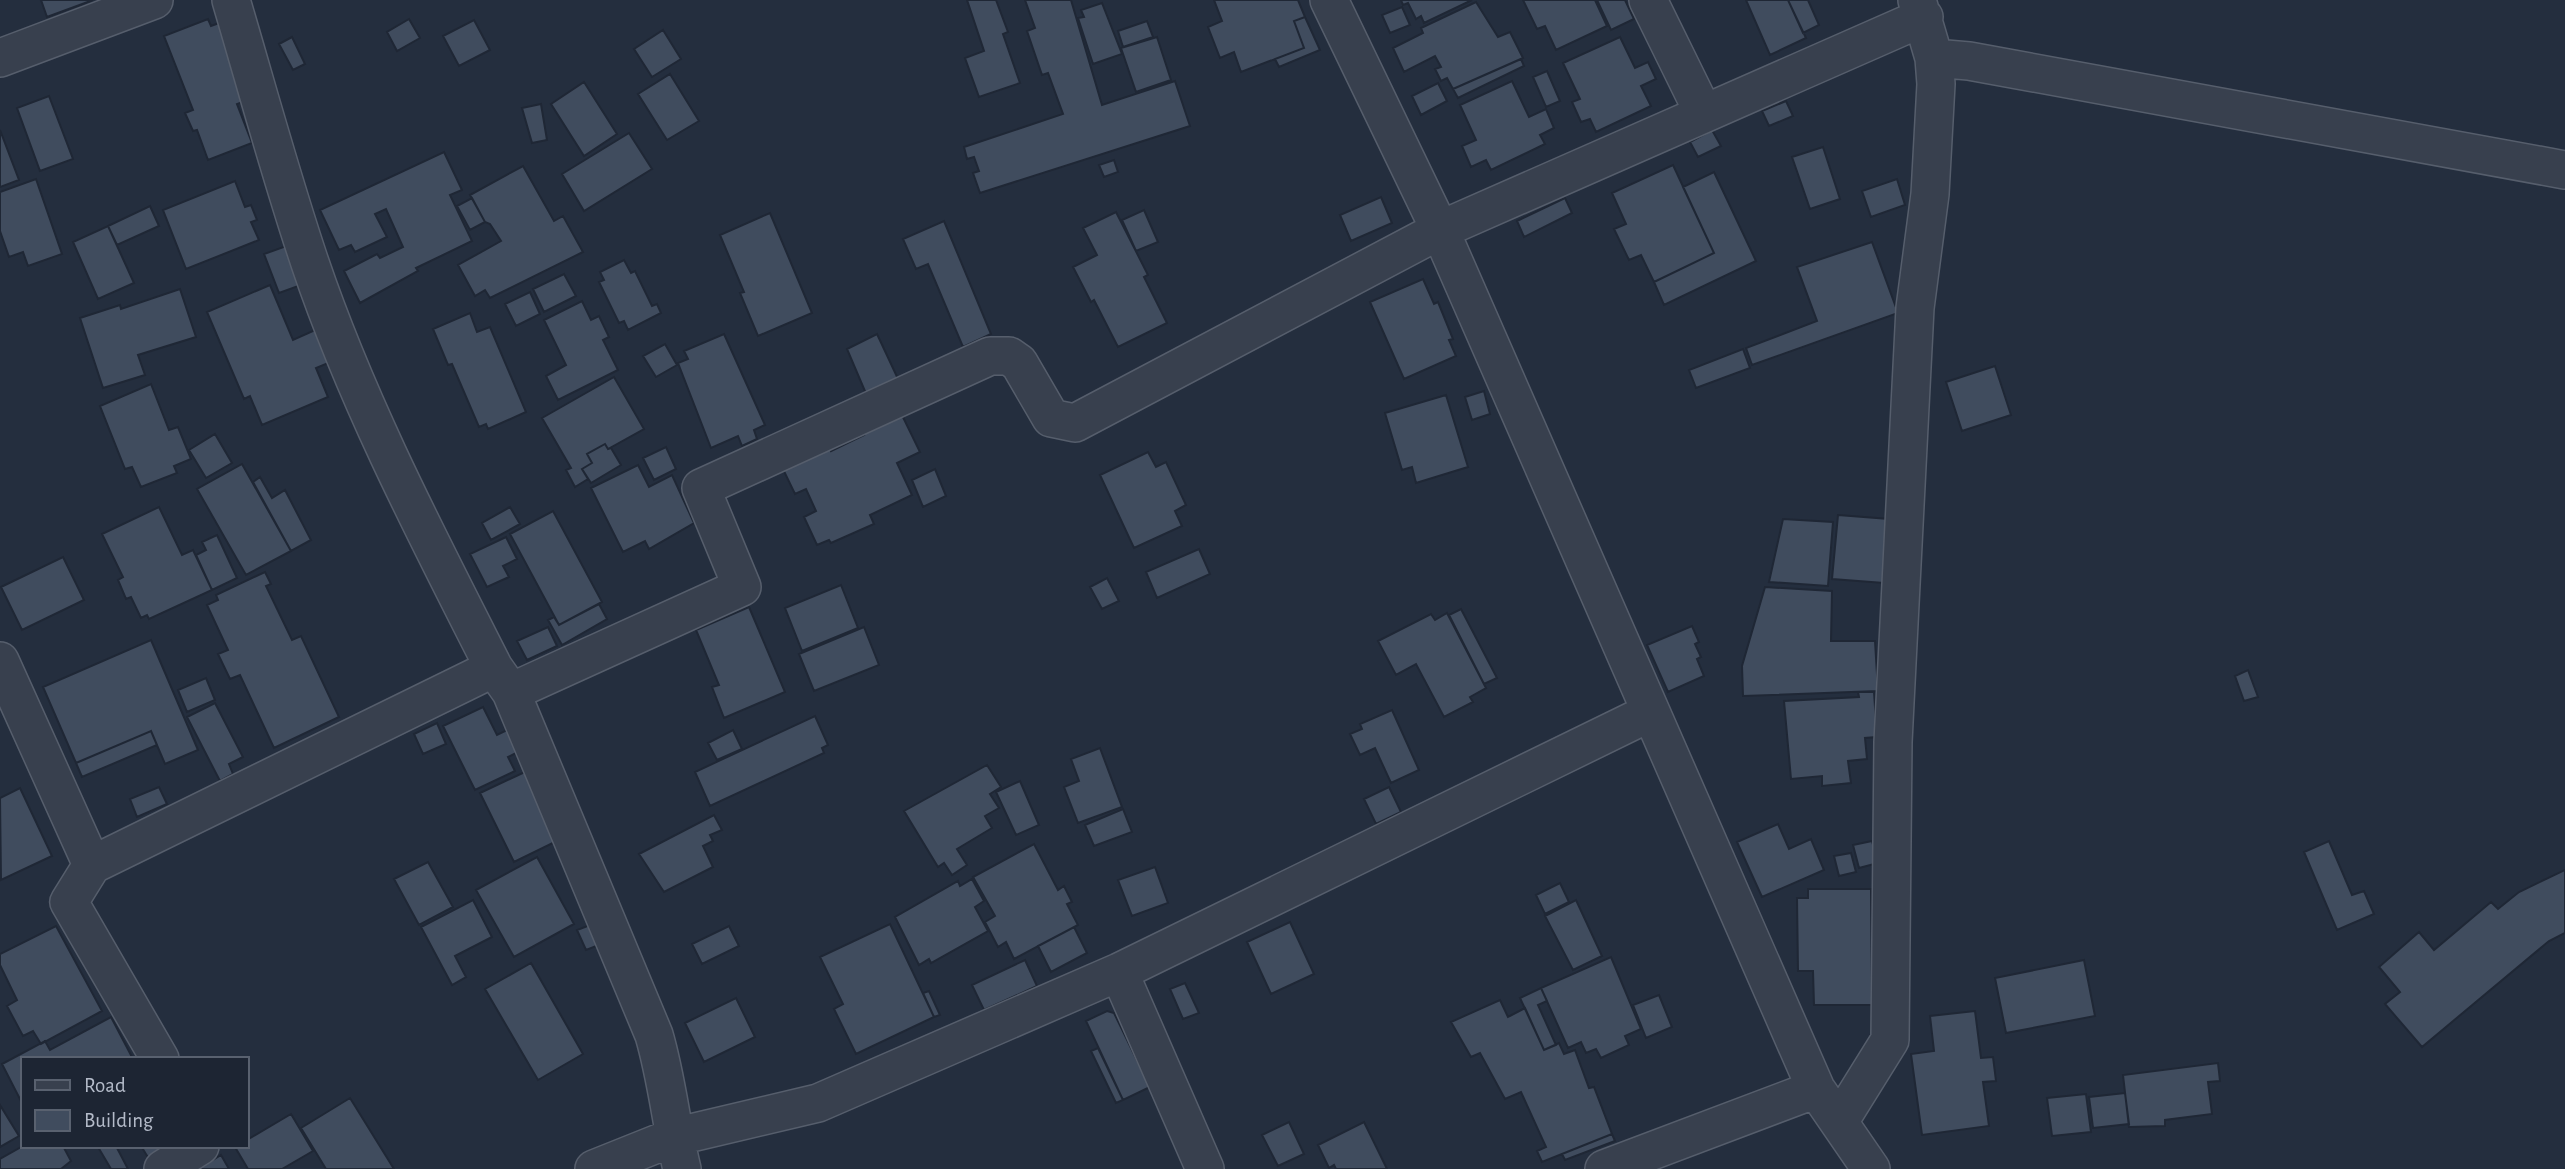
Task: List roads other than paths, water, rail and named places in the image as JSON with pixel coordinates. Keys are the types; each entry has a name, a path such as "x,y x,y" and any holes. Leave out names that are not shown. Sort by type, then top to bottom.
{"street":[{"path":"0,58 154,0"},
{"path":"230,0 310,265 402,486 503,680 654,1035 668,1084 678,1153"},
{"path":"1329,0 1440,230 1649,713 1816,1089 1871,1169"},
{"path":"1648,0 1703,112"},
{"path":"159,1057 69,902 92,865 503,680 742,587 701,488 990,356 1009,356 1020,363 1051,418 1075,423 1440,230 1703,112 1921,8 1934,58 1930,194 1915,308 1893,742 1891,1040 1839,1122"},
{"path":"1934,58 1969,61 2565,170"},
{"path":"0,661 92,865"},
{"path":"594,1169 678,1153 818,1103 1119,972 1649,713"},
{"path":"1119,972 1205,1169"},
{"path":"1604,1169 1816,1089"},
{"path":"163,1169 197,1148"}]}
